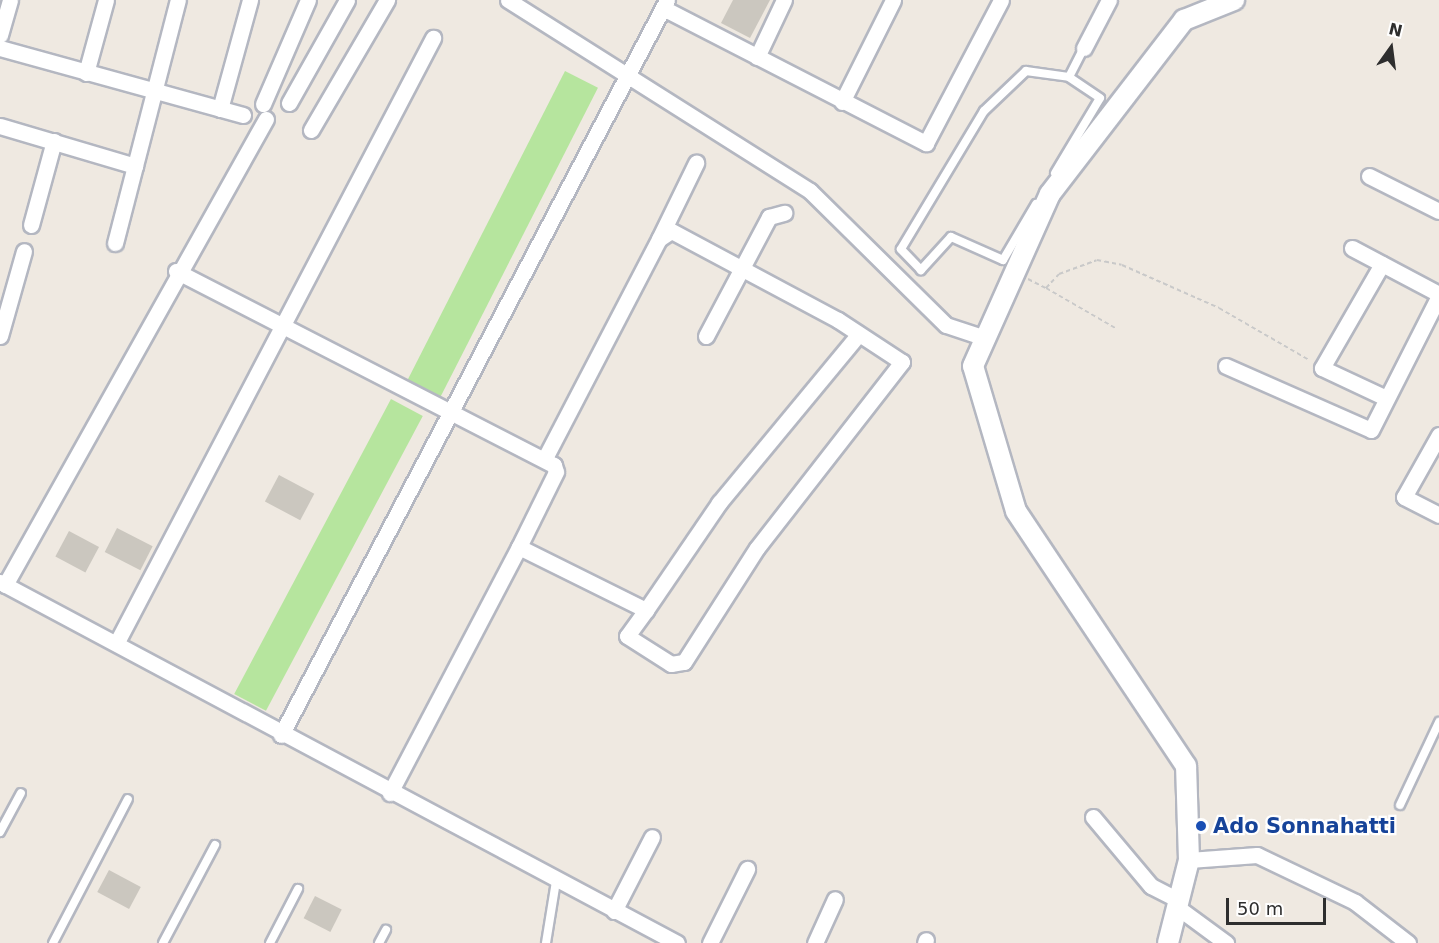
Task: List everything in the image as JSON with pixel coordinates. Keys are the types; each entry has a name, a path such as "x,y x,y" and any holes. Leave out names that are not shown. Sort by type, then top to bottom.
{"street":[{"path":"0,35 10,0"},
{"path":"86,73 106,0"},
{"path":"115,243 178,0"},
{"path":"220,109 250,0"},
{"path":"308,0 264,111 3,583 117,642 281,735 677,943"},
{"path":"289,104 347,0"},
{"path":"310,130 387,0"},
{"path":"508,0 810,191 946,325 986,338"},
{"path":"757,57 784,0"},
{"path":"842,102 893,0"},
{"path":"281,735 451,416 665,4 757,57 926,143 1001,0"},
{"path":"1084,48 1109,0"},
{"path":"1168,943 1189,860 1186,766 1016,511 973,366 1050,194 1184,20 1234,0"},
{"path":"117,642 284,330 433,38"},
{"path":"0,48 155,93 243,115"},
{"path":"0,126 135,166"},
{"path":"32,225 54,141"},
{"path":"545,458 696,163"},
{"path":"1369,176 1439,211"},
{"path":"706,336 740,266 769,217 784,213"},
{"path":"659,239 680,233 860,334 902,362 758,548 684,662 671,664 627,636 719,503 860,334"},
{"path":"1226,366 1371,430 1439,295 1352,248"},
{"path":"0,336 24,251"},
{"path":"1382,264 1322,368 1386,399"},
{"path":"176,271 284,330 451,416 545,458 556,472 390,793"},
{"path":"1439,435 1404,497 1439,515"},
{"path":"519,547 646,610"},
{"path":"1093,817 1152,886 1178,903 1226,943"},
{"path":"614,911 652,837"},
{"path":"1189,860 1257,855 1355,902 1408,943"},
{"path":"710,943 747,869"},
{"path":"815,943 835,899"}],"lane":[{"path":"1069,77 1084,48"},
{"path":"1026,71 1069,77 1100,98 1003,260 951,237 928,269 910,262 902,244 984,111 1026,71"},
{"path":"1400,805 1439,722"},
{"path":"0,832 21,793"},
{"path":"53,943 128,799"},
{"path":"164,943 215,845"},
{"path":"546,943 556,881"},
{"path":"270,943 298,889"},
{"path":"378,943 386,930"}],"path":[{"path":"1046,288 1059,274 1097,260 1122,265 1220,308 1322,368"},
{"path":"1015,272 1117,328"}],"green space":[{"path":"565,71 598,88 438,402 405,386"},
{"path":"391,399 423,416 266,711 234,694"}],"building":[{"path":"733,0 770,0 750,38 721,23"},
{"path":"279,475 314,494 300,520 265,501"},
{"path":"117,528 153,546 140,570 105,552"},
{"path":"69,531 99,547 85,573 55,557"},
{"path":"109,870 141,887 129,909 97,892"},
{"path":"315,896 342,910 330,932 304,918"}],"place":[{"name":"Ado Sonnahatti","path":"1201,826"}]}
